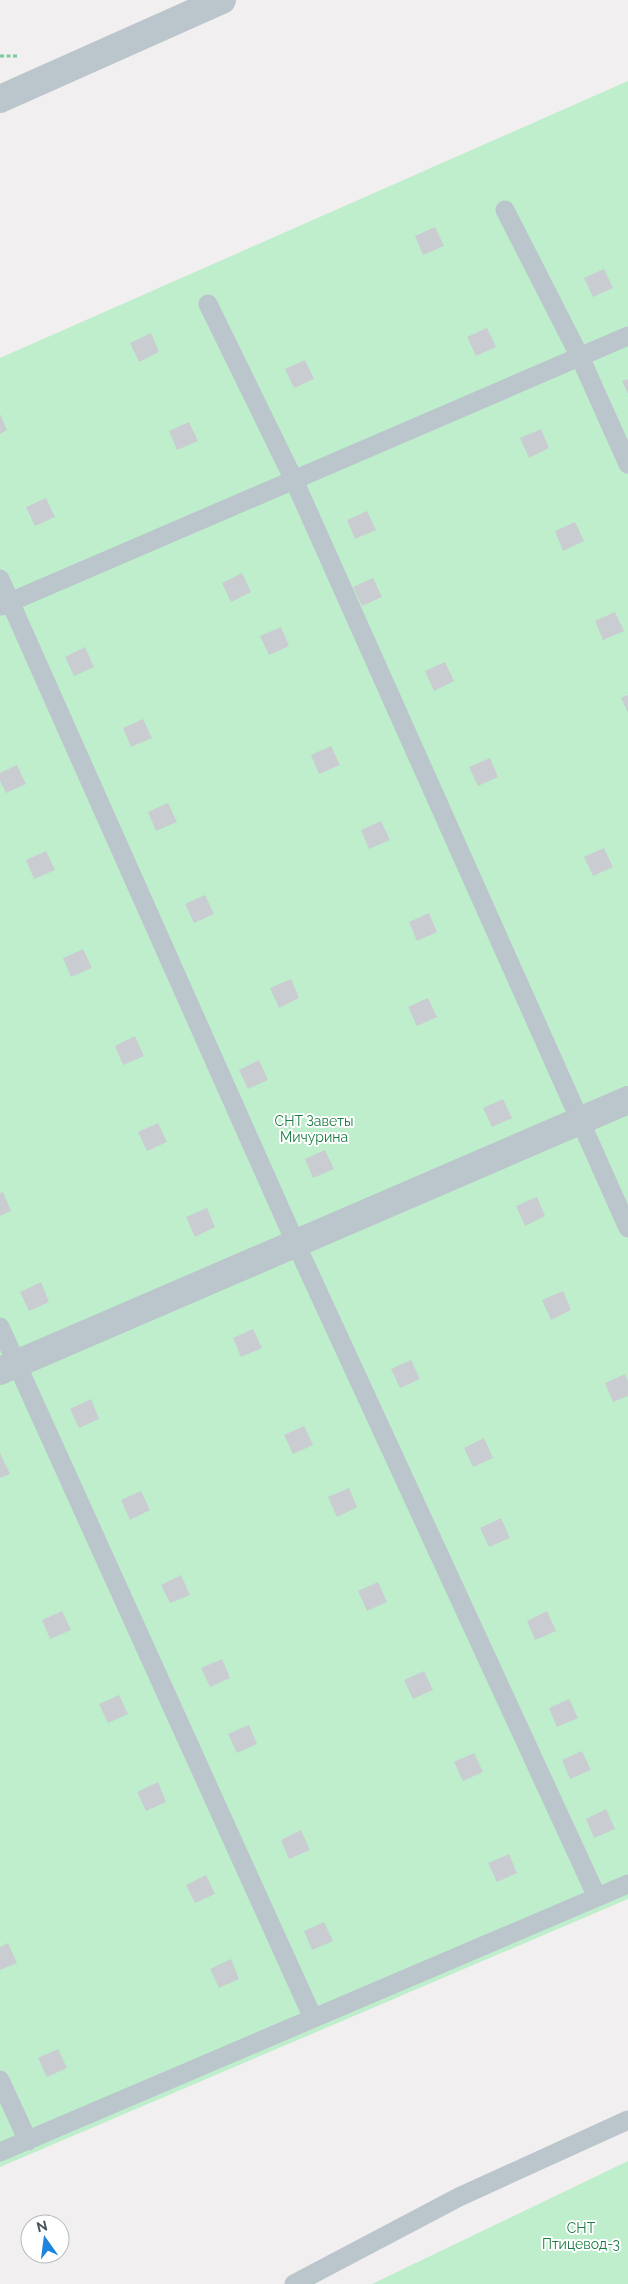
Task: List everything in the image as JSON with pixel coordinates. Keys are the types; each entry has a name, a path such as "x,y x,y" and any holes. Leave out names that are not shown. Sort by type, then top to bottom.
{"street":[{"path":"0,99 222,0"},
{"path":"8,1367 628,1100"}],"lane":[{"path":"505,210 580,357 628,464"},
{"path":"208,304 294,480 628,1228"},
{"path":"6,604 628,336"},
{"path":"0,579 6,604 296,1244 597,1897"},
{"path":"0,1326 8,1367 313,2018"},
{"path":"0,2152 628,1884"},
{"path":"0,2080 28,2141"},
{"path":"294,2284 459,2197 628,2120"}],"green space":[{"name":"СНТ Заветы Мичурина","path":"628,81 628,1899 0,2167 0,358"},
{"name":"СНТ Птицевод-3","path":"628,2161 628,2284 372,2284"}],"building":[{"path":"435,227 444,246 423,255 415,236"},
{"path":"604,269 613,288 593,297 584,278"},
{"path":"487,328 496,347 476,356 467,337"},
{"path":"151,333 159,352 139,362 130,343"},
{"path":"305,360 314,379 294,388 285,369"},
{"path":"628,379 628,394 622,381"},
{"path":"0,414 7,430 0,434"},
{"path":"189,422 198,441 177,450 169,431"},
{"path":"541,429 549,448 529,458 520,438"},
{"path":"46,498 55,517 35,526 26,507"},
{"path":"367,511 376,530 355,539 347,520"},
{"path":"575,522 584,541 563,551 555,531"},
{"path":"242,573 251,592 231,602 222,583"},
{"path":"373,578 382,597 362,606 353,587"},
{"path":"615,612 624,631 603,640 595,621"},
{"path":"281,627 289,646 269,655 260,636"},
{"path":"85,647 94,667 74,676 65,657"},
{"path":"445,662 454,681 434,691 425,671"},
{"path":"628,695 628,713 621,698"},
{"path":"143,719 152,738 131,747 123,728"},
{"path":"331,746 340,765 319,774 311,755"},
{"path":"490,758 498,777 478,786 469,767"},
{"path":"17,765 26,784 6,793 0,781 0,773"},
{"path":"168,803 177,822 156,831 148,812"},
{"path":"381,821 390,840 369,849 361,830"},
{"path":"604,848 613,867 593,876 584,857"},
{"path":"46,851 55,870 34,879 26,860"},
{"path":"205,895 214,914 194,923 185,904"},
{"path":"429,913 437,932 417,941 409,922"},
{"path":"83,949 92,968 71,977 63,958"},
{"path":"291,979 299,998 279,1008 270,988"},
{"path":"428,998 437,1017 417,1026 408,1007"},
{"path":"135,1036 144,1056 123,1065 115,1046"},
{"path":"259,1060 268,1080 248,1089 239,1070"},
{"path":"503,1099 512,1118 492,1127 483,1108"},
{"path":"158,1123 167,1142 147,1151 138,1132"},
{"path":"325,1150 334,1169 313,1178 305,1159"},
{"path":"3,1192 11,1211 0,1216 0,1193"},
{"path":"537,1197 545,1216 525,1226 516,1206"},
{"path":"207,1208 215,1227 195,1237 186,1217"},
{"path":"41,1282 49,1302 29,1311 20,1292"},
{"path":"563,1291 571,1310 551,1320 542,1300"},
{"path":"253,1329 262,1348 241,1357 233,1338"},
{"path":"411,1360 420,1379 400,1388 391,1369"},
{"path":"625,1374 628,1381 628,1396 613,1402 605,1383"},
{"path":"91,1399 99,1419 79,1428 70,1409"},
{"path":"304,1426 313,1445 293,1454 284,1435"},
{"path":"484,1438 493,1458 473,1467 464,1448"},
{"path":"0,1453 10,1474 0,1478"},
{"path":"349,1488 357,1507 337,1517 328,1497"},
{"path":"141,1491 150,1510 130,1520 121,1500"},
{"path":"501,1518 510,1538 489,1547 480,1528"},
{"path":"181,1575 190,1595 170,1603 161,1585"},
{"path":"378,1582 387,1602 367,1611 358,1591"},
{"path":"62,1611 71,1630 50,1639 42,1620"},
{"path":"547,1611 556,1631 535,1640 527,1621"},
{"path":"222,1659 230,1678 210,1687 201,1668"},
{"path":"424,1671 433,1690 413,1699 404,1680"},
{"path":"119,1695 128,1714 108,1723 99,1704"},
{"path":"569,1699 578,1718 557,1727 549,1708"},
{"path":"249,1725 257,1744 237,1753 228,1734"},
{"path":"582,1751 591,1770 570,1779 562,1760"},
{"path":"474,1753 483,1772 463,1781 454,1762"},
{"path":"158,1782 166,1802 146,1811 137,1792"},
{"path":"606,1809 615,1829 594,1838 586,1819"},
{"path":"301,1830 310,1850 289,1859 281,1840"},
{"path":"509,1854 517,1873 497,1882 488,1863"},
{"path":"206,1875 215,1894 195,1903 186,1885"},
{"path":"324,1922 333,1941 312,1950 304,1931"},
{"path":"8,1943 17,1963 0,1970 0,1947"},
{"path":"231,1959 239,1979 219,1988 210,1969"},
{"path":"58,2049 67,2068 47,2077 38,2058"}]}
